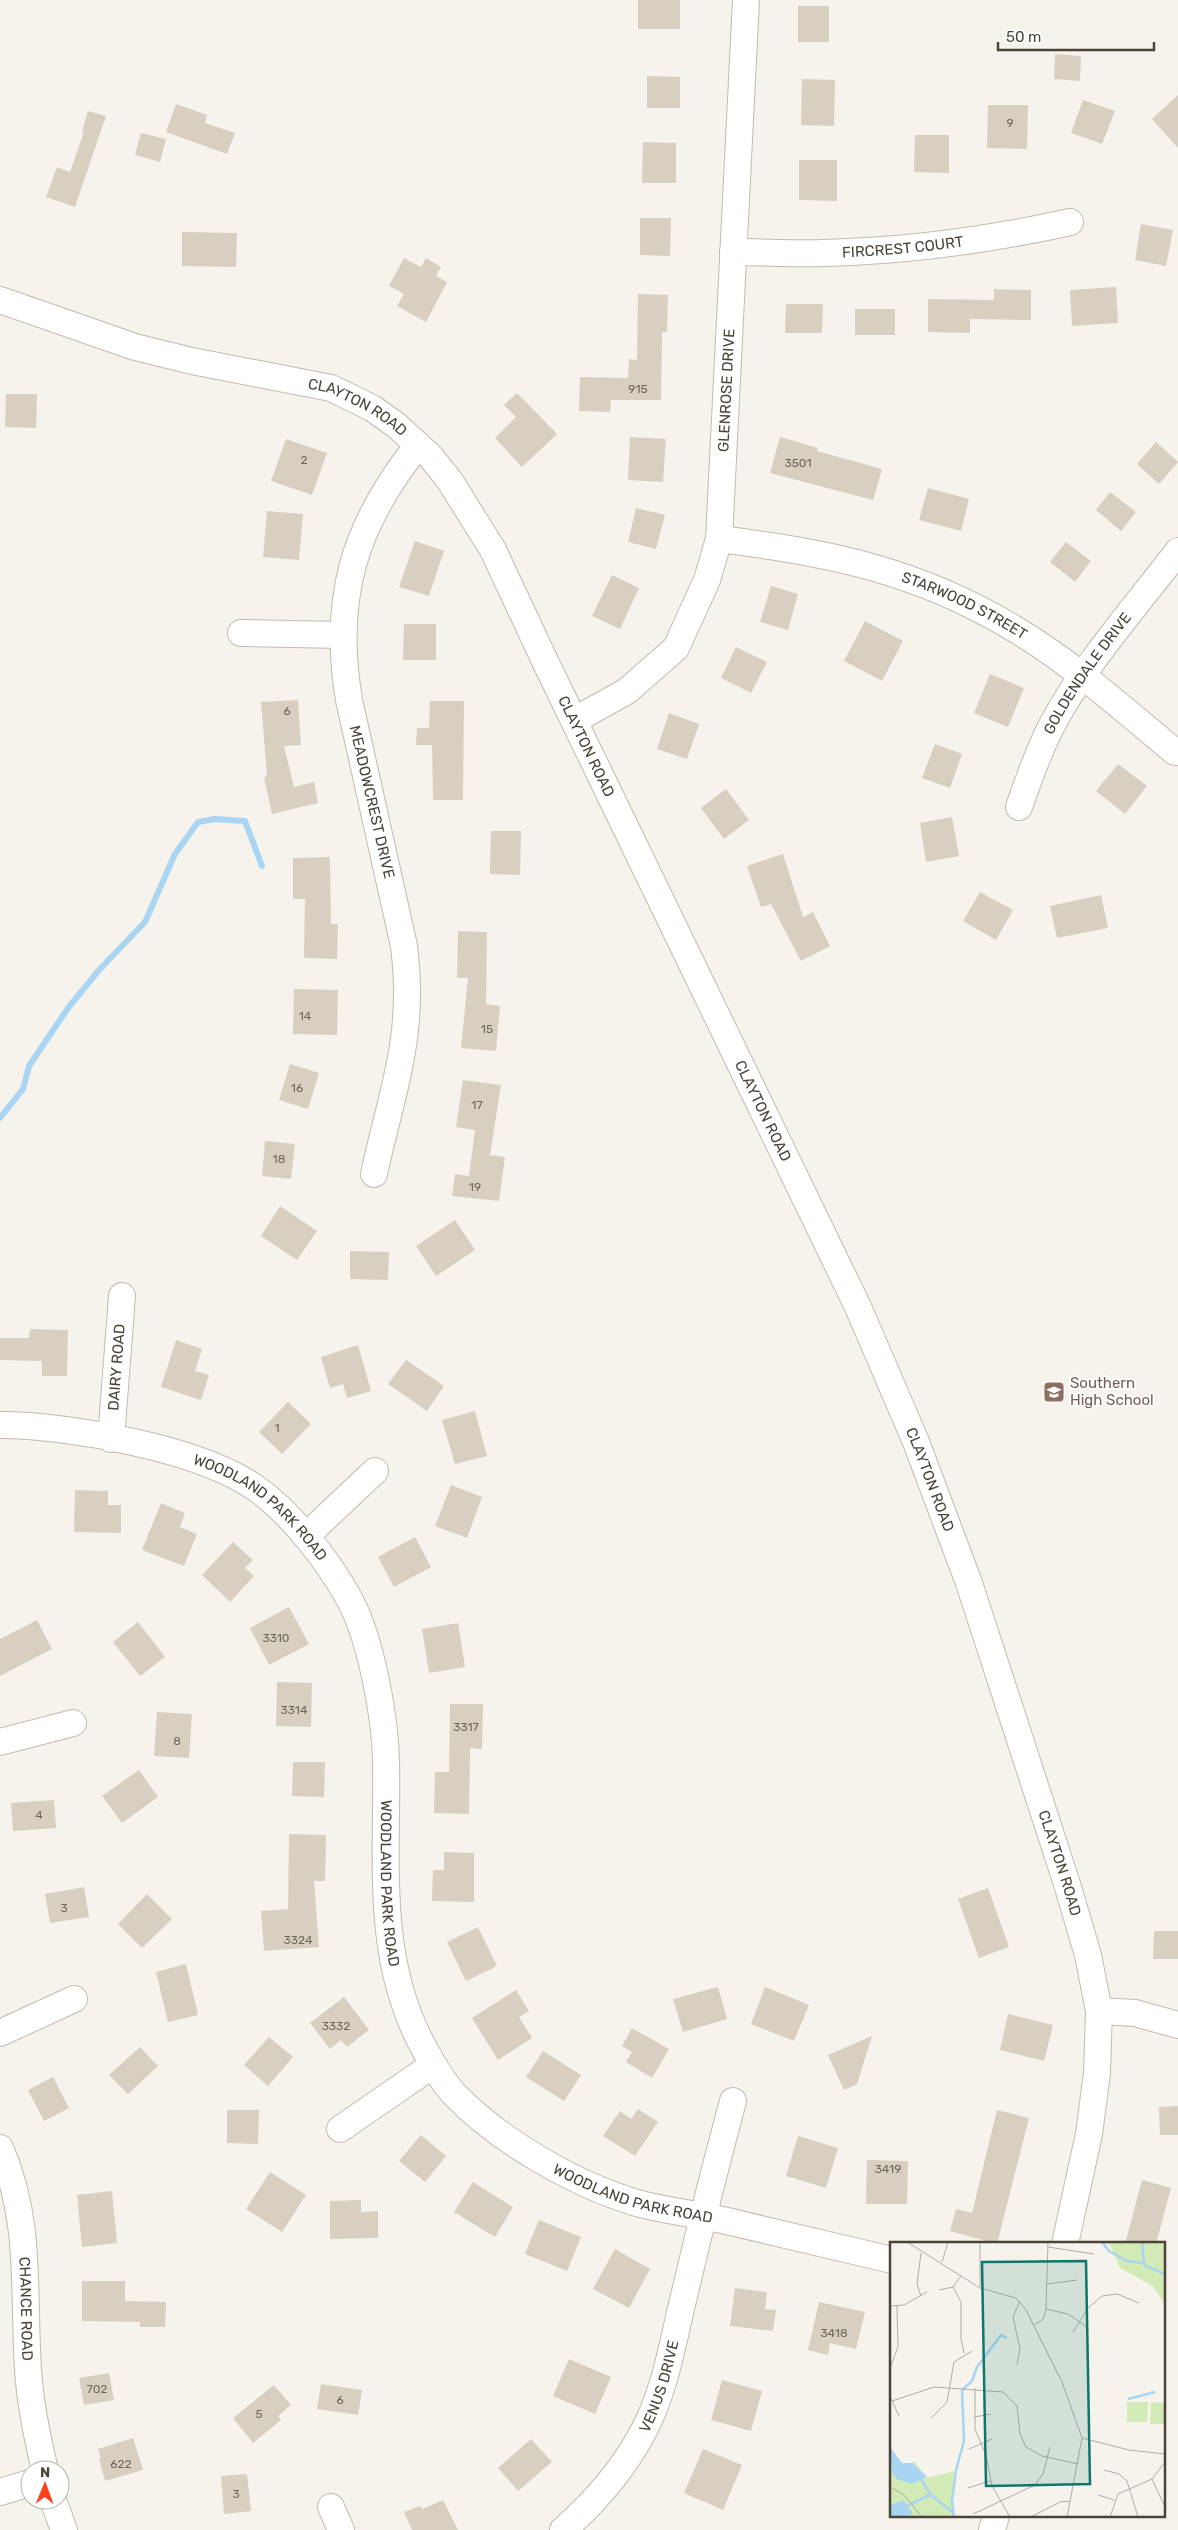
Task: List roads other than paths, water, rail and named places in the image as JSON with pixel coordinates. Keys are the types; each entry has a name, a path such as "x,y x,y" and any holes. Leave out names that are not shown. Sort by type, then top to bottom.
{"street":[{"name":"GLENROSE DRIVE","path":"575,720 627,691 676,648 707,580 719,539 746,0"},
{"name":"FIRCREST COURT","path":"733,252 824,253 898,249 965,242 1070,222"},
{"name":"CLAYTON ROAD","path":"0,300 135,347 192,361 331,388 372,408 418,445 450,480 493,550 858,1307 916,1442 969,1584 1088,1955 1099,2011 1097,2073 1089,2134 1065,2242"},
{"name":"MEADOWCREST DRIVE","path":"374,1174 401,1055 406,1022 408,984 404,946 349,700 342,635 348,583 358,544 375,506 395,474 418,445"},
{"name":"STARWOOD STREET","path":"719,539 759,544 863,563 919,581 966,602 1014,628 1082,677 1175,752"},
{"name":"GOLDENDALE DRIVE","path":"1019,807 1035,761 1052,724 1082,677 1178,551"},
{"path":"241,633 342,635"},
{"name":"DAIRY ROAD","path":"111,1439 122,1296"},
{"name":"WOODLAND PARK ROAD","path":"0,1425 31,1425 136,1443 234,1475 276,1504 306,1536 355,1612 370,1660 386,1758 384,1824 390,1952 398,1988 408,2015 433,2065 457,2097 502,2134 542,2160 582,2181 636,2202 890,2260"},
{"path":"306,1536 375,1471"},
{"path":"0,1742 73,1723"},
{"path":"0,2033 74,1999"},
{"path":"1099,2011 1135,2012 1178,2025"},
{"path":"340,2129 433,2065"},
{"name":"VENUS DRIVE","path":"563,2530 605,2489 626,2461 643,2433 661,2387 733,2101"},
{"name":"CHANCE ROAD","path":"0,2148 12,2181 24,2250 28,2369 35,2430 42,2460"},
{"path":"0,2492 20,2486"},
{"path":"331,2507 341,2530"},
{"path":"57,2510 64,2530"}],"waterway":[{"path":"0,1118 23,1089 29,1066 68,1008 99,970 145,922 175,854 198,822 215,819 245,821 262,866"}],"place":[{"name":"Southern High School","path":"1054,1392"}]}
